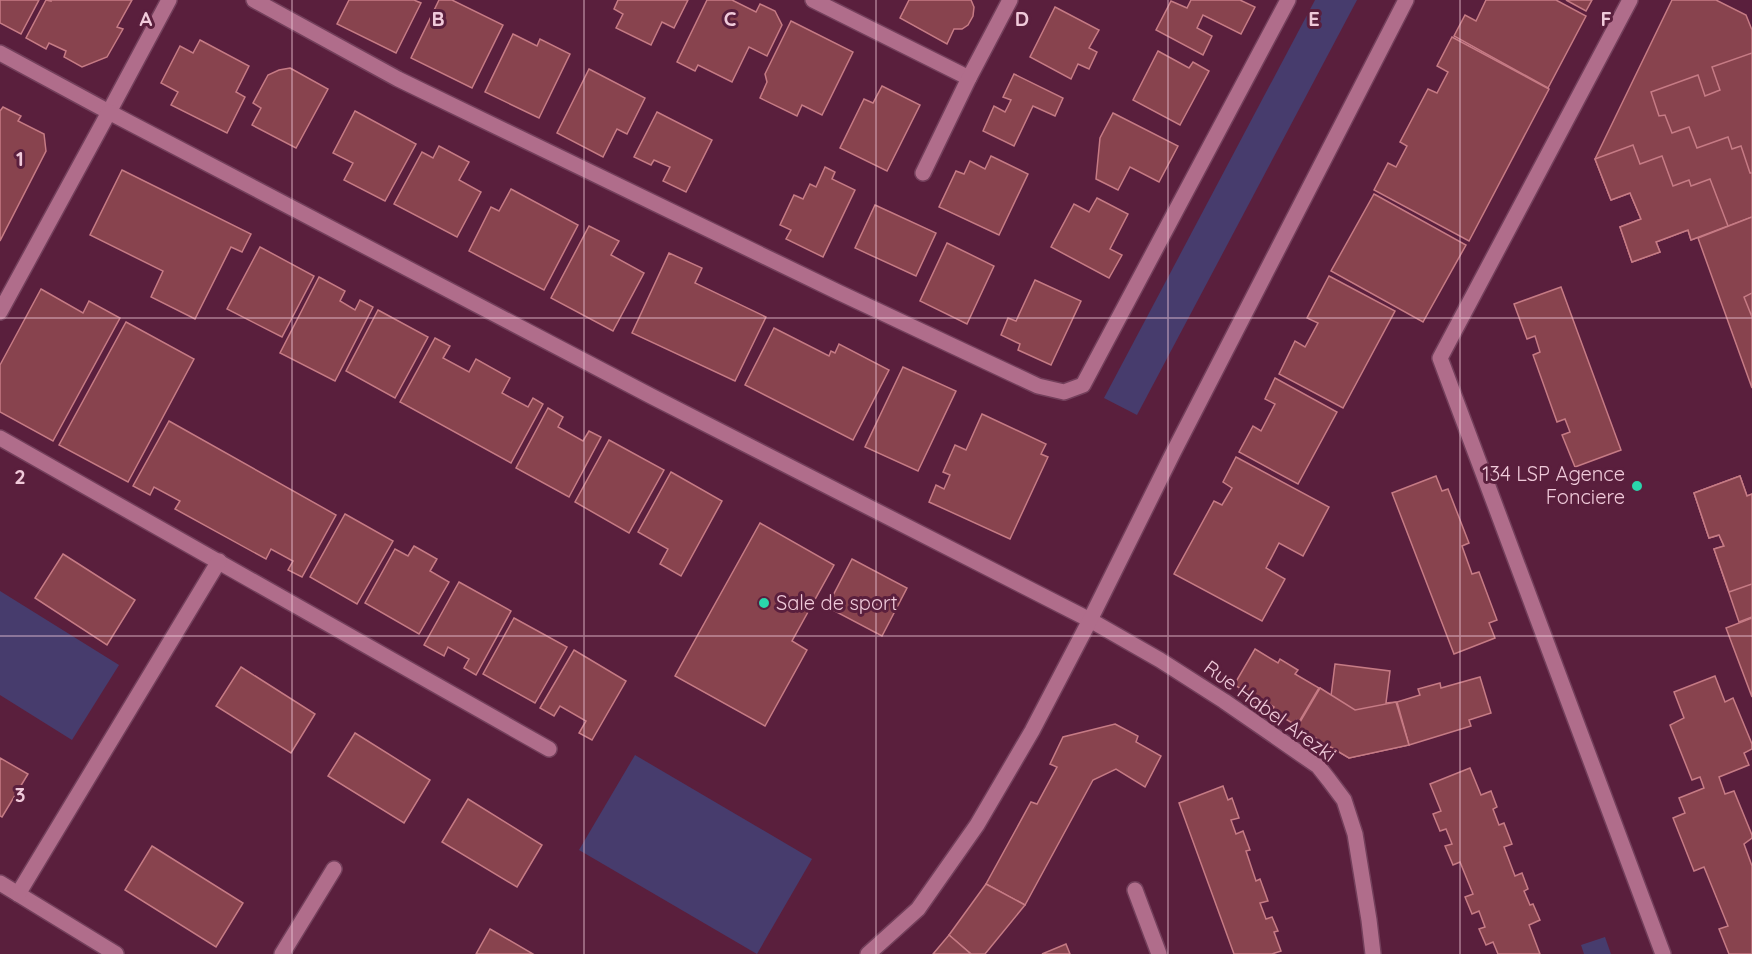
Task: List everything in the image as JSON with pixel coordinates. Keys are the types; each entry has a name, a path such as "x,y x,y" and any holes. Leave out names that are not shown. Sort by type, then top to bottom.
{"street":[{"path":"0,312 169,0"},
{"path":"254,0 398,79 838,292 1038,386 1064,392 1083,385 1288,0"},
{"path":"813,0 969,78"},
{"path":"923,173 1010,0"},
{"path":"868,954 918,909 977,825 1032,730 1406,0"},
{"path":"1630,0 1440,358 1663,954"},
{"name":"Rue Habel Arezki","path":"0,53 661,402 1090,620 1160,660 1224,701 1318,766 1344,800 1355,834 1370,920 1373,954"},
{"path":"0,438 549,749"},
{"path":"18,894 219,561"},
{"path":"282,954 334,869"},
{"path":"0,883 116,954"},
{"path":"1135,890 1159,954"}],"shaded area":[{"path":"1315,0 1357,0 1137,415 1104,398"},
{"path":"0,591 119,665 72,740 0,695"},
{"path":"635,755 812,859 757,954 579,850"},
{"path":"1605,937 1611,954 1584,954 1581,945"}],"building":[{"path":"0,0 39,0 21,34 0,23"},
{"path":"46,0 132,0 117,27 123,29 107,57 82,67 64,57 66,51 49,43 46,49 26,38"},
{"path":"349,0 414,0 421,3 396,53 337,24"},
{"path":"439,0 452,0 503,25 472,88 411,58"},
{"path":"618,0 688,0 674,28 662,22 651,45 616,28 623,14 614,9"},
{"path":"707,0 732,0 756,12 760,4 775,11 782,25 767,56 749,47 732,82 698,65 695,71 677,62"},
{"path":"909,0 971,0 974,7 973,16 968,25 962,29 954,29 947,44 900,18"},
{"path":"1191,0 1240,0 1255,7 1241,34 1203,15 1197,28 1212,36 1203,55 1156,30 1171,1 1187,8"},
{"path":"1486,0 1556,0 1586,16 1548,88 1454,36 1465,15 1476,21"},
{"path":"1566,0 1592,0 1586,11"},
{"path":"1672,0 1716,0 1746,15 1752,30 1752,217 1691,240 1688,230 1656,242 1660,252 1632,262 1620,227 1641,219 1630,193 1611,200 1595,159"},
{"path":"1055,7 1099,30 1089,48 1097,52 1089,69 1078,64 1071,79 1030,57"},
{"path":"791,21 853,52 822,115 802,105 797,116 760,98 767,82 765,74"},
{"path":"513,34 537,46 540,39 570,54 539,118 485,92"},
{"path":"1452,37 1549,89 1469,241 1374,190 1388,163 1396,167 1407,146 1400,142 1428,89 1437,93 1448,72 1437,66"},
{"path":"200,40 249,66 236,92 245,97 227,133 171,105 178,92 161,83 180,46 193,53"},
{"path":"1158,51 1189,68 1193,62 1209,71 1180,125 1133,100"},
{"path":"1752,53 1752,173 1750,173 1741,146 1732,149 1728,137 1697,148 1689,127 1672,133 1665,115 1659,116 1651,92 1698,75 1705,96 1720,90 1712,67"},
{"path":"290,68 328,89 296,148 252,125 261,108 253,103 268,75"},
{"path":"589,69 645,98 627,134 617,129 603,157 557,133"},
{"path":"1014,74 1063,98 1055,116 1033,106 1014,146 983,131 994,106 1005,112 1011,100 1003,97"},
{"path":"882,86 920,105 887,171 840,148 864,99 873,103"},
{"path":"3,107 21,116 18,121 44,134 46,151 0,241 0,111"},
{"path":"355,111 416,144 385,201 344,180 353,163 333,153"},
{"path":"657,112 712,140 686,192 663,181 670,167 654,160 651,165 634,157"},
{"path":"1113,113 1178,146 1159,182 1130,167 1118,190 1096,179 1100,138"},
{"path":"1633,145 1640,164 1662,156 1673,186 1689,180 1691,186 1710,179 1728,226 1691,240 1688,230 1656,242 1660,252 1632,262 1620,227 1641,219 1630,193 1611,200 1595,159"},
{"path":"439,146 469,162 459,180 481,192 457,237 394,204 422,152 433,158"},
{"path":"991,156 1028,174 999,235 939,207 956,171 964,174 970,161 985,169"},
{"path":"825,167 835,172 832,179 855,190 823,257 786,239 791,230 780,225 794,195 803,199 810,184 816,187"},
{"path":"122,170 251,234 242,252 231,247 195,319 151,297 163,271 90,235"},
{"path":"511,189 578,225 544,290 469,251 491,207 499,211"},
{"path":"1374,194 1466,245 1423,322 1331,271"},
{"path":"1097,198 1128,214 1110,249 1122,255 1109,278 1051,247 1074,204 1089,212"},
{"path":"875,205 936,233 916,276 855,248"},
{"path":"1752,217 1752,388 1698,238"},
{"path":"589,226 619,241 611,255 644,273 613,331 551,298"},
{"path":"947,243 994,266 967,324 920,301"},
{"path":"260,247 314,276 282,337 227,309"},
{"path":"669,253 702,268 695,283 766,317 735,381 632,333"},
{"path":"1329,276 1395,311 1343,408 1279,374 1295,341 1305,347 1318,323 1307,318"},
{"path":"319,277 345,291 340,301 355,310 360,300 373,307 335,381 280,353"},
{"path":"1035,280 1081,301 1051,365 1018,350 1020,344 1001,335 1008,318 1016,321"},
{"path":"1561,287 1621,450 1575,467 1562,435 1570,432 1565,419 1557,422 1533,355 1540,352 1535,336 1527,339 1514,304"},
{"path":"41,289 83,313 89,301 120,318 53,441 0,412 0,365"},
{"path":"1752,293 1752,317 1744,297"},
{"path":"378,310 428,337 395,398 346,371"},
{"path":"126,322 194,359 128,482 59,445"},
{"path":"774,328 829,356 831,351 835,353 839,344 889,370 853,440 745,385"},
{"path":"435,338 450,346 443,358 469,372 476,359 510,378 502,393 528,407 533,398 543,404 511,463 400,402"},
{"path":"903,367 956,391 918,471 865,447"},
{"path":"1275,378 1337,412 1298,484 1239,452 1253,426 1261,431 1275,404 1265,399"},
{"path":"548,408 563,417 558,427 583,441 589,431 601,437 569,497 516,468"},
{"path":"982,414 1046,444 1041,454 1048,457 1010,539 929,502 936,485 944,489 950,475 943,472 955,445 966,450"},
{"path":"169,421 336,515 302,577 288,570 293,561 271,549 266,559 175,509 180,501 154,487 150,495 133,486"},
{"path":"609,440 664,470 629,533 575,502"},
{"path":"1236,457 1329,507 1303,556 1279,543 1266,568 1285,579 1262,621 1174,574 1214,501 1222,505 1232,488 1223,482"},
{"path":"671,472 722,501 681,576 660,564 668,549 638,532"},
{"path":"1436,476 1442,491 1448,489 1469,543 1462,546 1472,574 1479,572 1497,620 1489,623 1495,638 1454,654 1392,493"},
{"path":"1740,476 1747,496 1752,494 1752,617 1739,622 1714,549 1724,546 1719,535 1709,538 1694,493"},
{"path":"1740,476 1747,496 1752,494 1752,584 1729,592 1714,549 1724,546 1719,535 1709,538 1694,493"},
{"path":"345,514 393,541 357,604 310,577"},
{"name":"Sale de sport","path":"760,523 834,565 792,641 807,650 765,726 675,676"},
{"path":"414,546 437,559 430,571 449,582 419,634 365,603 395,549 408,556"},
{"path":"63,554 135,600 107,645 35,598"},
{"path":"852,559 907,588 882,636 827,607"},
{"path":"459,582 511,611 476,675 464,668 469,659 448,647 444,656 424,645"},
{"path":"514,618 567,647 535,703 483,674"},
{"path":"1752,618 1752,697 1726,628"},
{"path":"1255,649 1278,663 1280,659 1298,670 1295,674 1319,688 1299,722 1297,720 1294,724 1272,711 1274,707 1268,703 1265,708 1238,692 1240,688 1234,685"},
{"path":"574,650 626,681 592,740 579,733 586,721 560,706 554,716 540,708"},
{"path":"1335,664 1390,671 1386,703 1396,702 1409,745 1349,758 1297,727 1320,688 1331,696"},
{"path":"241,667 315,714 291,753 216,706"},
{"path":"1715,676 1725,702 1733,698 1752,744 1752,749 1744,753 1749,765 1719,777 1725,794 1734,791 1752,835 1752,838 1744,844 1752,866 1752,954 1729,954 1719,929 1728,926 1704,867 1694,871 1673,818 1685,813 1679,798 1704,788 1700,777 1692,780 1670,725 1684,718 1674,692"},
{"path":"1480,677 1491,713 1469,720 1471,726 1409,745 1397,702 1420,695 1418,689 1440,683 1441,688"},
{"path":"1320,688 1355,710 1396,702 1409,745 1349,758 1297,727"},
{"path":"1115,724 1138,736 1136,742 1161,756 1145,787 1116,769 1093,780 1025,905 986,884 1031,802 1037,804 1057,767 1050,764 1063,737"},
{"path":"355,733 430,780 404,823 328,776"},
{"path":"0,758 28,774 2,817 0,816"},
{"path":"1470,768 1481,795 1491,791 1497,807 1493,809 1499,825 1504,823 1512,844 1504,847 1515,876 1522,873 1528,889 1524,891 1540,920 1529,925 1540,954 1498,954 1493,942 1486,945 1479,929 1485,927 1479,911 1472,914 1465,897 1473,894 1460,862 1453,865 1445,846 1452,844 1446,829 1440,831 1433,814 1441,811 1430,784"},
{"path":"1223,786 1228,800 1232,798 1239,818 1231,820 1236,834 1243,831 1250,850 1246,851 1256,881 1260,879 1268,901 1260,903 1266,919 1272,917 1278,931 1274,932 1281,951 1272,954 1234,954 1179,803"},
{"path":"468,799 542,845 517,887 442,842"},
{"path":"152,846 243,903 216,947 125,890"},
{"path":"986,884 1025,905 985,954 971,954 949,935"},
{"path":"490,929 533,954 476,954"},
{"path":"949,935 971,954 933,954"},
{"path":"1066,944 1070,954 1042,954"}],"place":[{"name":"134 LSP Agence Fonciere","path":"1637,486"},
{"name":"Sale de sport","path":"764,603"}]}
